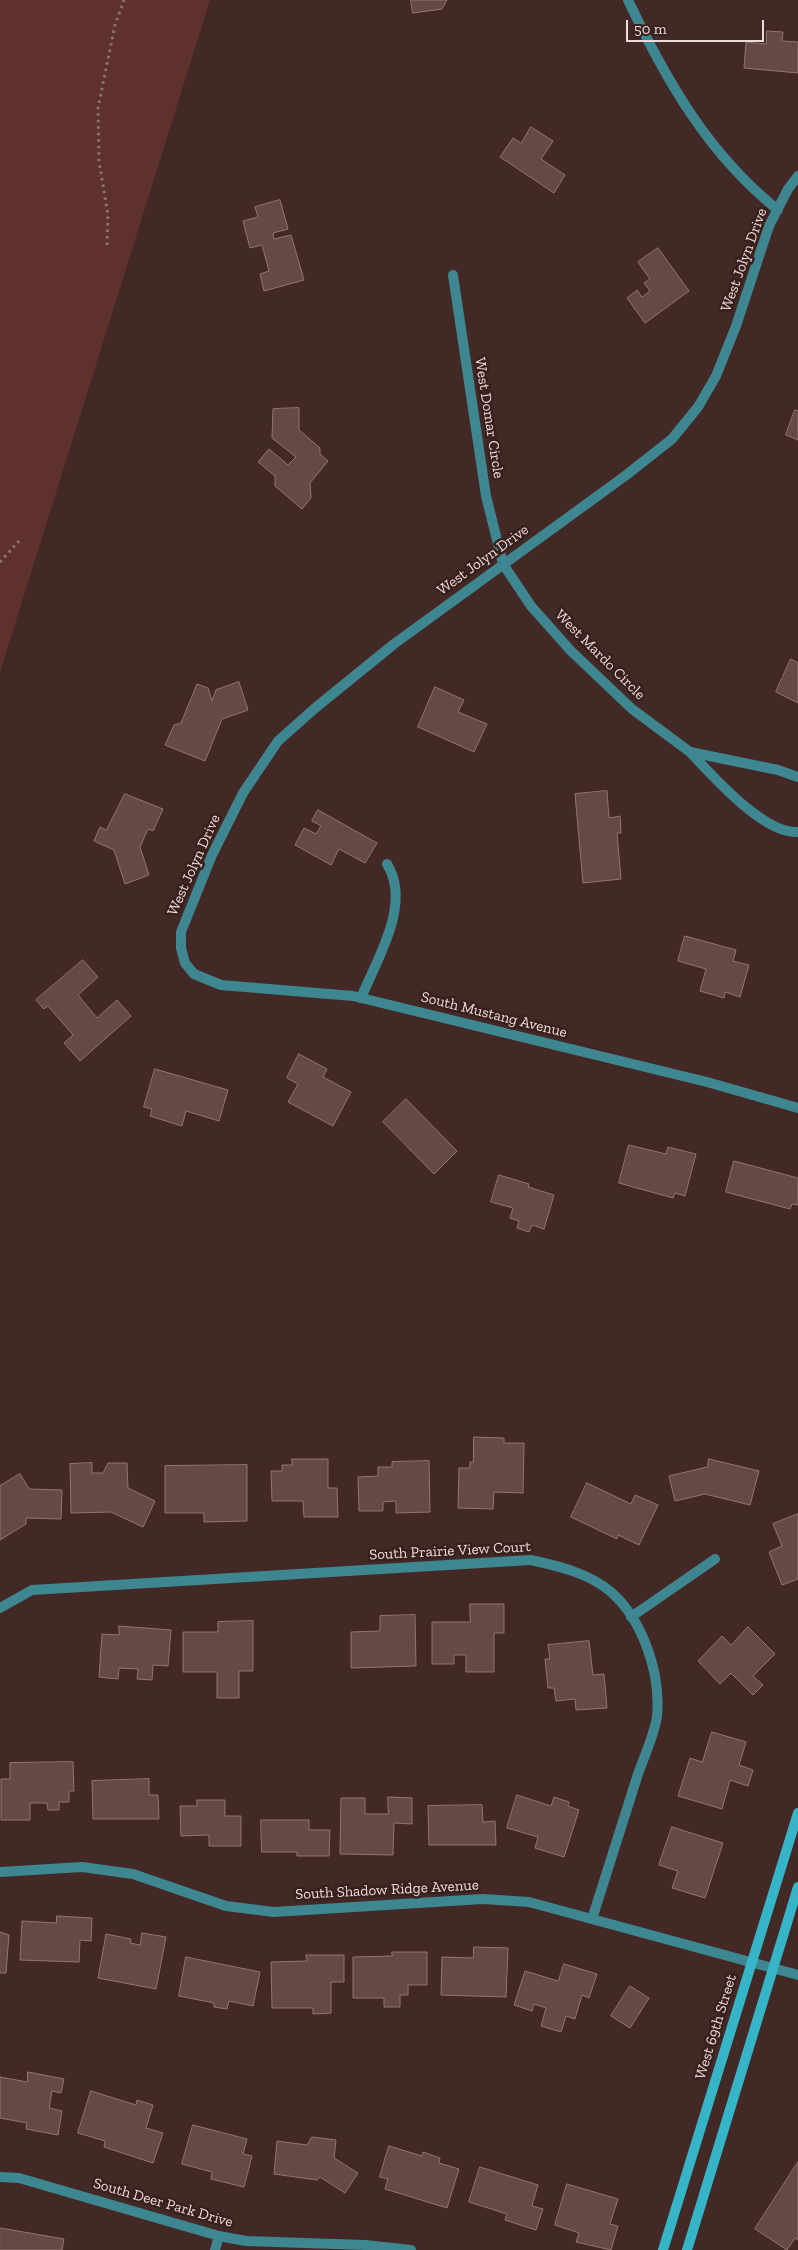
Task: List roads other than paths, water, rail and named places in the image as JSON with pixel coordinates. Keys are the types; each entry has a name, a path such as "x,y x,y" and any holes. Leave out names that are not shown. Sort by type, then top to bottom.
{"main road":[{"name":"West 69th Street","path":"663,2250 798,1813"},
{"path":"687,2250 798,1887"}],"street":[{"path":"628,0 674,91 707,138 758,194 778,210"},
{"name":"West Jolyn Drive","path":"184,963 180,932 191,904 243,794 278,741 394,644 625,476 672,439 698,406 716,376 736,326 769,226 788,189 798,176"},
{"name":"West Domar Circle","path":"453,275 486,496 503,564"},
{"name":"West Mardo Circle","path":"503,564 531,606 571,651 632,709 690,752 742,803 770,824 791,833 798,832"},
{"name":"West Mardo Circle","path":"690,752 778,770 798,777"},
{"path":"361,998 382,948 397,904 397,889 393,873 388,864"},
{"name":"South Mustang Avenue","path":"184,963 194,974 221,985 361,998 707,1082 798,1108"},
{"name":"South Prairie View Court","path":"0,1608 32,1590 531,1560 562,1567 587,1576 611,1592 632,1617 648,1648 655,1681 657,1717 592,1918"},
{"path":"632,1617 715,1560"},
{"name":"South Shadow Ridge Avenue","path":"0,1872 82,1867 133,1874 226,1906 274,1912 483,1900 529,1902 798,1975"},
{"name":"South Deer Park Drive","path":"0,2177 19,2178 219,2236 246,2241 411,2250"},
{"path":"215,2250 219,2236"}]}
